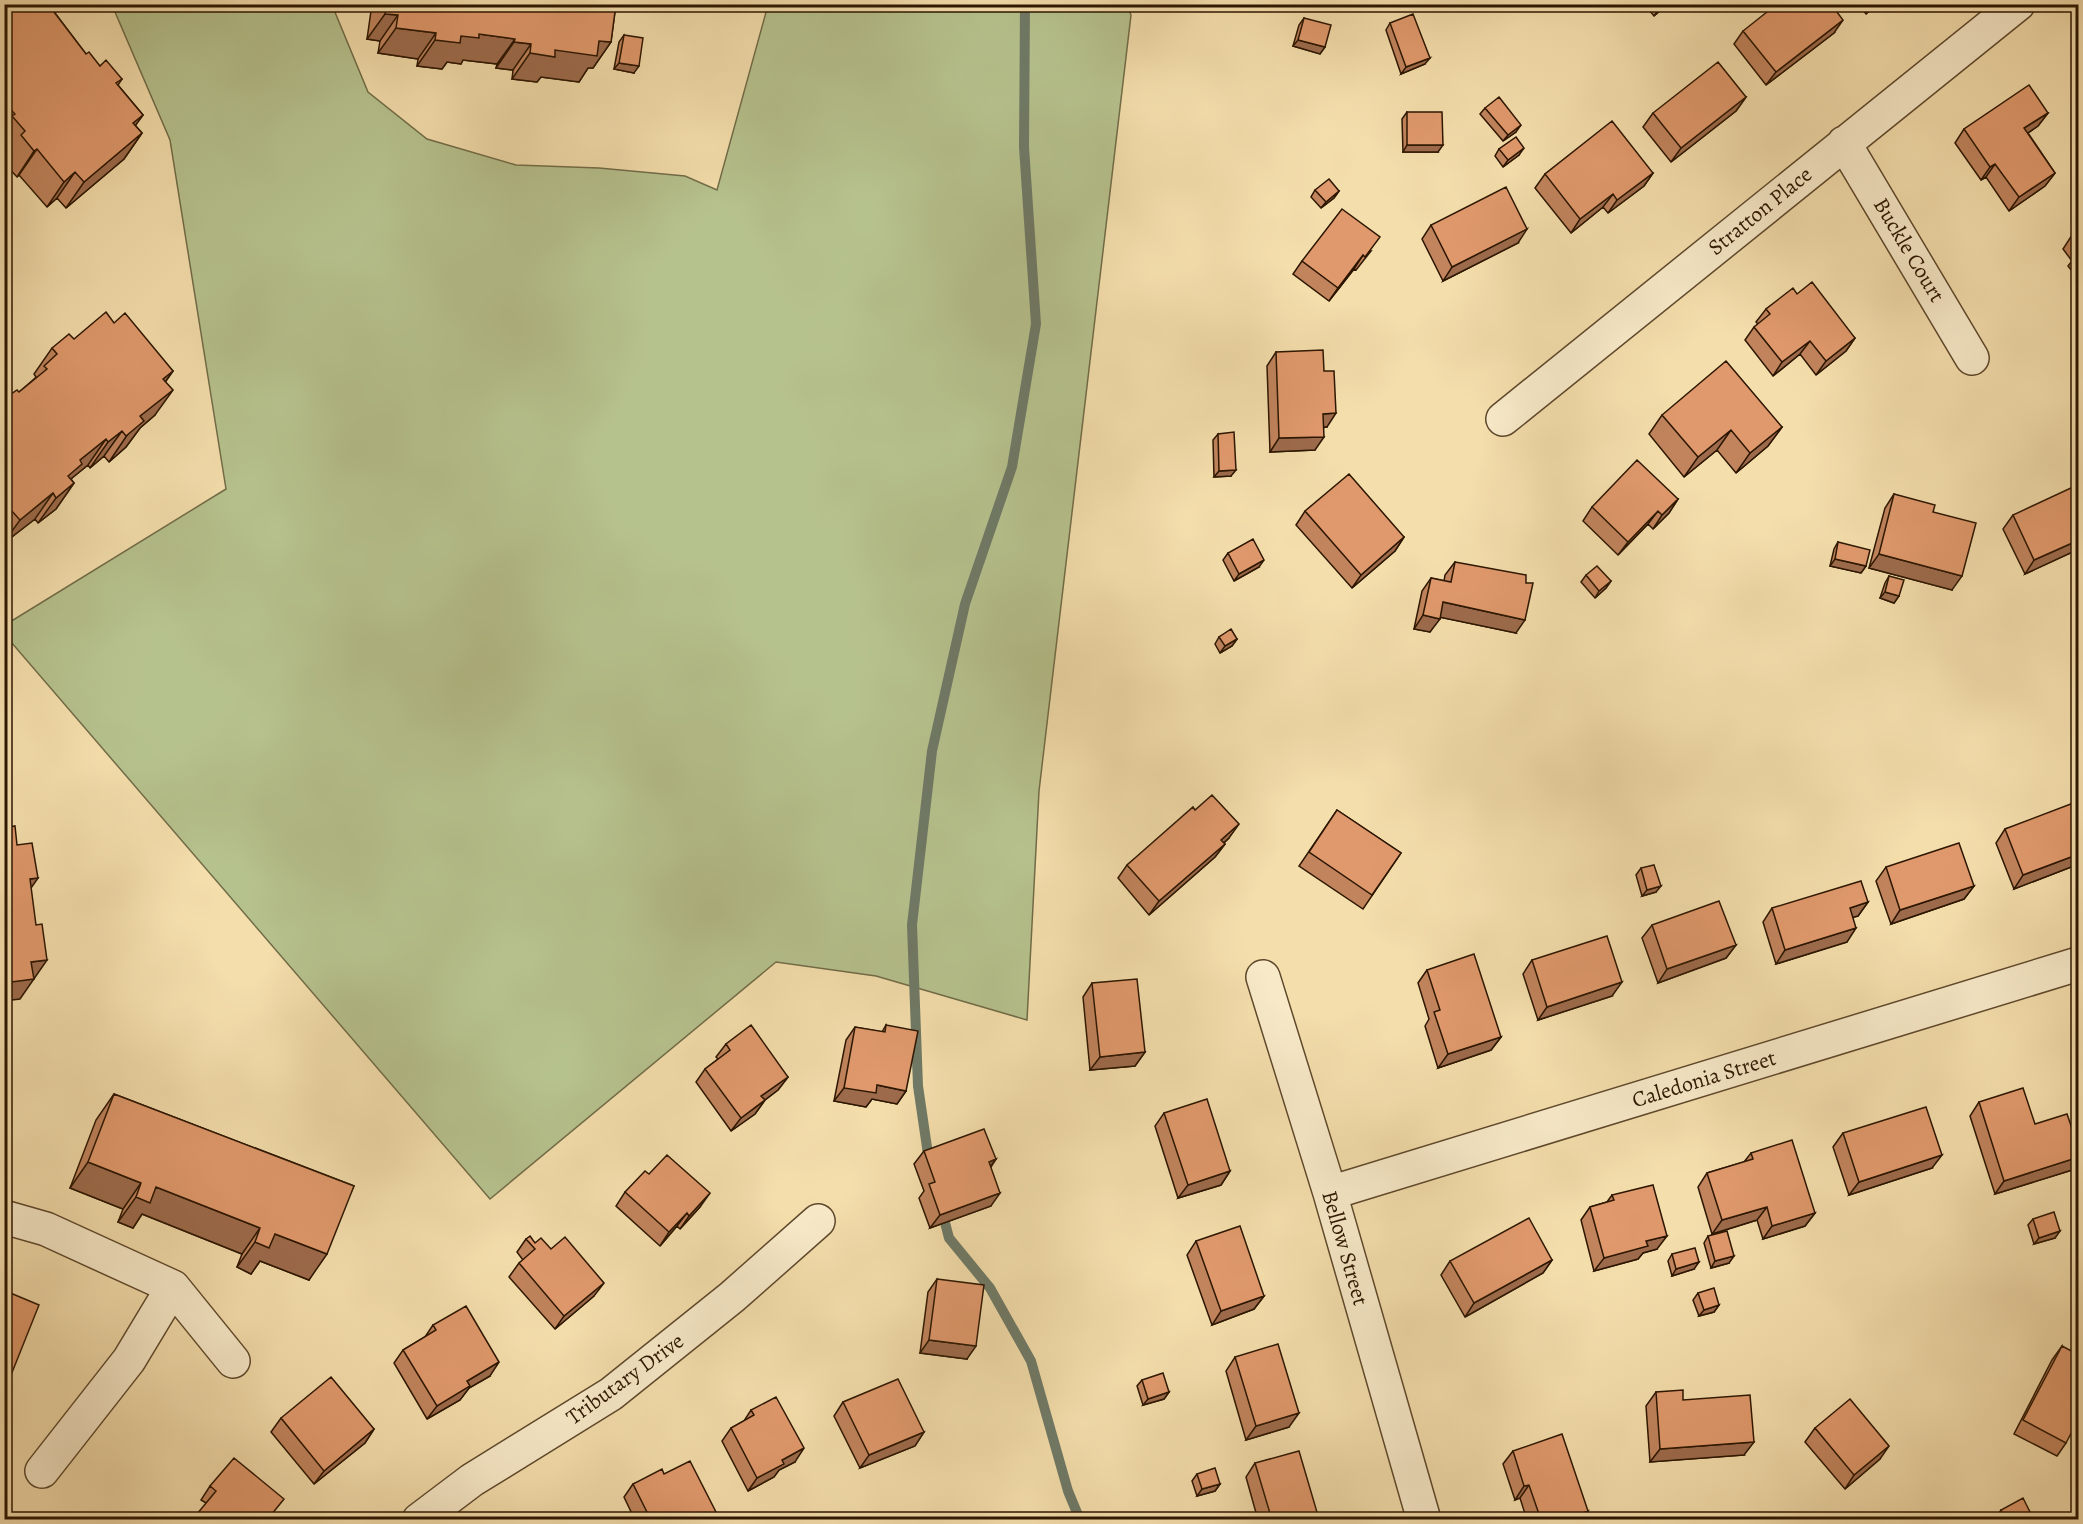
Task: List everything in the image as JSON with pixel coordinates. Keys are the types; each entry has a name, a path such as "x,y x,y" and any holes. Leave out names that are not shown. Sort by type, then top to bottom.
{"street":[{"name":"Stratton Place","path":"1503,419 2018,4"},
{"name":"Buckle Court","path":"1844,143 1972,358"},
{"name":"Caledonia Street","path":"1330,1193 2079,964"},
{"name":"Bellow Street","path":"1263,977 1330,1193 1424,1520"},
{"path":"4,1217 46,1229 172,1287 233,1361"},
{"name":"Tributary Drive","path":"419,1520 472,1480 611,1394 732,1298 818,1221"},
{"path":"42,1471 129,1360 172,1287"}],"green space":[{"path":"112,5 332,5 368,92 427,139 516,165 599,168 685,176 717,190 768,5 1127,5 1131,15 1039,791 1027,1020 876,976 776,962 490,1199 5,635 5,625 226,489 170,140"}],"building":[{"path":"4,4 58,4 60,7 54,12 86,54 89,52 100,66 106,60 122,79 116,83 143,115 133,123 142,133 84,182 75,172 64,182 37,149 34,151 21,135 25,131 12,116 15,114 4,102"},
{"path":"387,4 616,4 611,42 599,41 597,56 555,50 555,57 530,53 531,44 514,42 515,39 479,34 479,38 461,36 460,43 435,40 436,33 396,28 398,15 385,14"},
{"path":"1654,4 1665,4 1658,10"},
{"path":"1777,4 1831,4 1843,20 1776,72 1743,31"},
{"path":"1413,14 1430,58 1406,67 1390,23"},
{"path":"1304,18 1331,25 1325,47 1298,40"},
{"path":"624,35 643,38 639,66 619,63"},
{"path":"1718,62 1746,97 1681,148 1653,113"},
{"path":"2029,85 2048,113 2024,128 2055,173 2019,197 1995,164 1990,167 1964,129"},
{"path":"1499,97 1521,125 1508,135 1485,108"},
{"path":"1407,112 1442,112 1443,145 1407,145"},
{"path":"1612,121 1653,173 1617,200 1613,194 1580,219 1545,174"},
{"path":"1516,137 1524,148 1508,160 1499,149"},
{"path":"1329,179 1339,191 1326,202 1315,190"},
{"path":"1506,187 1527,229 1452,267 1431,225"},
{"path":"1342,209 1380,237 1338,288 1302,261"},
{"path":"2079,231 2079,244 2072,235"},
{"path":"1812,282 1855,338 1826,361 1810,341 1782,362 1754,327 1770,314 1766,309 1793,288 1797,294"},
{"path":"106,312 114,323 125,313 173,371 163,379 173,390 140,416 144,421 126,436 122,431 108,442 106,439 80,460 82,464 68,476 74,483 56,498 53,493 20,520 10,509 4,514 4,399 17,390 19,392 47,369 44,366 57,354 52,348 69,334 74,339"},
{"path":"1323,350 1324,371 1334,371 1336,413 1323,414 1324,437 1279,438 1276,352"},
{"path":"1726,361 1782,427 1750,453 1731,430 1698,457 1662,415"},
{"path":"1234,432 1236,470 1219,471 1218,434"},
{"path":"1637,460 1678,499 1662,515 1658,511 1628,542 1592,507"},
{"path":"1349,474 1404,537 1361,575 1305,511"},
{"path":"2073,487 2079,498 2079,540 2034,560 2013,515"},
{"path":"1894,494 1935,505 1933,512 1976,523 1962,576 1879,554"},
{"path":"1253,539 1264,560 1239,574 1228,553"},
{"path":"1838,542 1870,550 1866,566 1835,559"},
{"path":"1455,562 1526,575 1526,583 1533,583 1525,620 1443,602 1440,619 1423,615 1431,578 1451,582"},
{"path":"1597,566 1611,581 1599,591 1586,575"},
{"path":"1889,576 1904,580 1899,596 1885,592"},
{"path":"1231,629 1237,639 1225,646 1219,637"},
{"path":"1212,795 1239,824 1221,840 1225,844 1159,901 1127,865 1193,807 1195,810"},
{"path":"2076,802 2079,809 2079,854 2023,875 2005,829"},
{"path":"1337,810 1401,853 1372,895 1309,852"},
{"path":"15,826 17,845 32,843 38,878 30,879 36,925 42,924 47,960 31,962 34,979 4,983 4,828"},
{"path":"1959,843 1974,886 1900,910 1886,867"},
{"path":"1654,865 1661,886 1647,890 1641,868"},
{"path":"1861,881 1868,902 1850,908 1856,928 1785,950 1772,908"},
{"path":"1719,901 1736,945 1667,969 1652,925"},
{"path":"1607,936 1622,982 1547,1007 1532,960"},
{"path":"1474,954 1501,1037 1448,1054 1434,1012 1440,1010 1427,970"},
{"path":"1137,979 1145,1052 1100,1057 1092,983"},
{"path":"751,1025 788,1077 761,1096 765,1100 741,1118 705,1069 730,1050 726,1044"},
{"path":"886,1025 918,1031 906,1091 877,1085 876,1093 844,1088 855,1027 885,1032"},
{"path":"2023,1088 2035,1124 2067,1114 2079,1149 2079,1157 2004,1181 1979,1102"},
{"path":"114,1094 354,1186 327,1254 275,1234 269,1248 255,1242 260,1228 156,1187 150,1203 136,1197 141,1183 88,1162"},
{"path":"1207,1099 1230,1171 1188,1185 1164,1113"},
{"path":"1926,1107 1942,1155 1859,1182 1843,1133"},
{"path":"984,1129 996,1159 989,1162 1000,1193 940,1215 929,1184 935,1182 924,1151"},
{"path":"1792,1140 1815,1213 1772,1226 1767,1207 1722,1220 1707,1173 1753,1159 1751,1153"},
{"path":"667,1155 710,1193 689,1216 687,1213 669,1232 625,1192 645,1171 649,1174"},
{"path":"1653,1185 1667,1236 1646,1241 1648,1246 1604,1258 1590,1207 1614,1200 1612,1195"},
{"path":"2054,1212 2060,1231 2039,1238 2033,1219"},
{"path":"1529,1218 1552,1260 1474,1303 1450,1261"},
{"path":"1240,1226 1264,1296 1221,1311 1196,1241"},
{"path":"1727,1231 1734,1256 1715,1261 1708,1236"},
{"path":"530,1236 535,1243 541,1238 551,1249 565,1237 604,1283 564,1316 519,1263 535,1249 526,1239"},
{"path":"1695,1248 1699,1262 1676,1269 1672,1254"},
{"path":"937,1279 984,1285 976,1346 929,1340"},
{"path":"4,1281 11,1284 8,1292 39,1305 7,1385 4,1384"},
{"path":"1714,1288 1719,1305 1704,1310 1698,1293"},
{"path":"466,1306 499,1362 467,1381 470,1386 437,1406 403,1350 436,1330 433,1325"},
{"path":"1278,1344 1299,1413 1256,1426 1235,1357"},
{"path":"2062,1346 2079,1355 2079,1418 2066,1443 2023,1420"},
{"path":"1163,1373 1169,1392 1148,1399 1142,1380"},
{"path":"331,1377 374,1429 324,1471 281,1418"},
{"path":"898,1379 924,1432 869,1455 843,1402"},
{"path":"1683,1390 1683,1400 1750,1395 1754,1442 1660,1449 1656,1392"},
{"path":"776,1397 804,1448 782,1460 784,1464 757,1478 731,1428 754,1415 751,1410"},
{"path":"1850,1399 1889,1446 1854,1475 1815,1428"},
{"path":"1562,1434 1588,1511 1563,1520 1541,1520 1529,1485 1524,1486 1513,1451"},
{"path":"1299,1451 1319,1519 1272,1520 1255,1463"},
{"path":"234,1458 284,1499 267,1520 192,1520 216,1491 210,1486"},
{"path":"690,1461 717,1514 707,1520 651,1520 633,1484 662,1469 664,1474"},
{"path":"1215,1468 1220,1484 1202,1489 1197,1474"},
{"path":"2023,1498 2034,1520 2006,1520 2001,1510"}],"waterway":[{"path":"929,1161 918,1086 912,925 932,751 965,604 1012,467 1036,324 1024,147 1025,4"},
{"path":"942,1211 949,1238 990,1288 1031,1361 1068,1491 1080,1520"}]}
